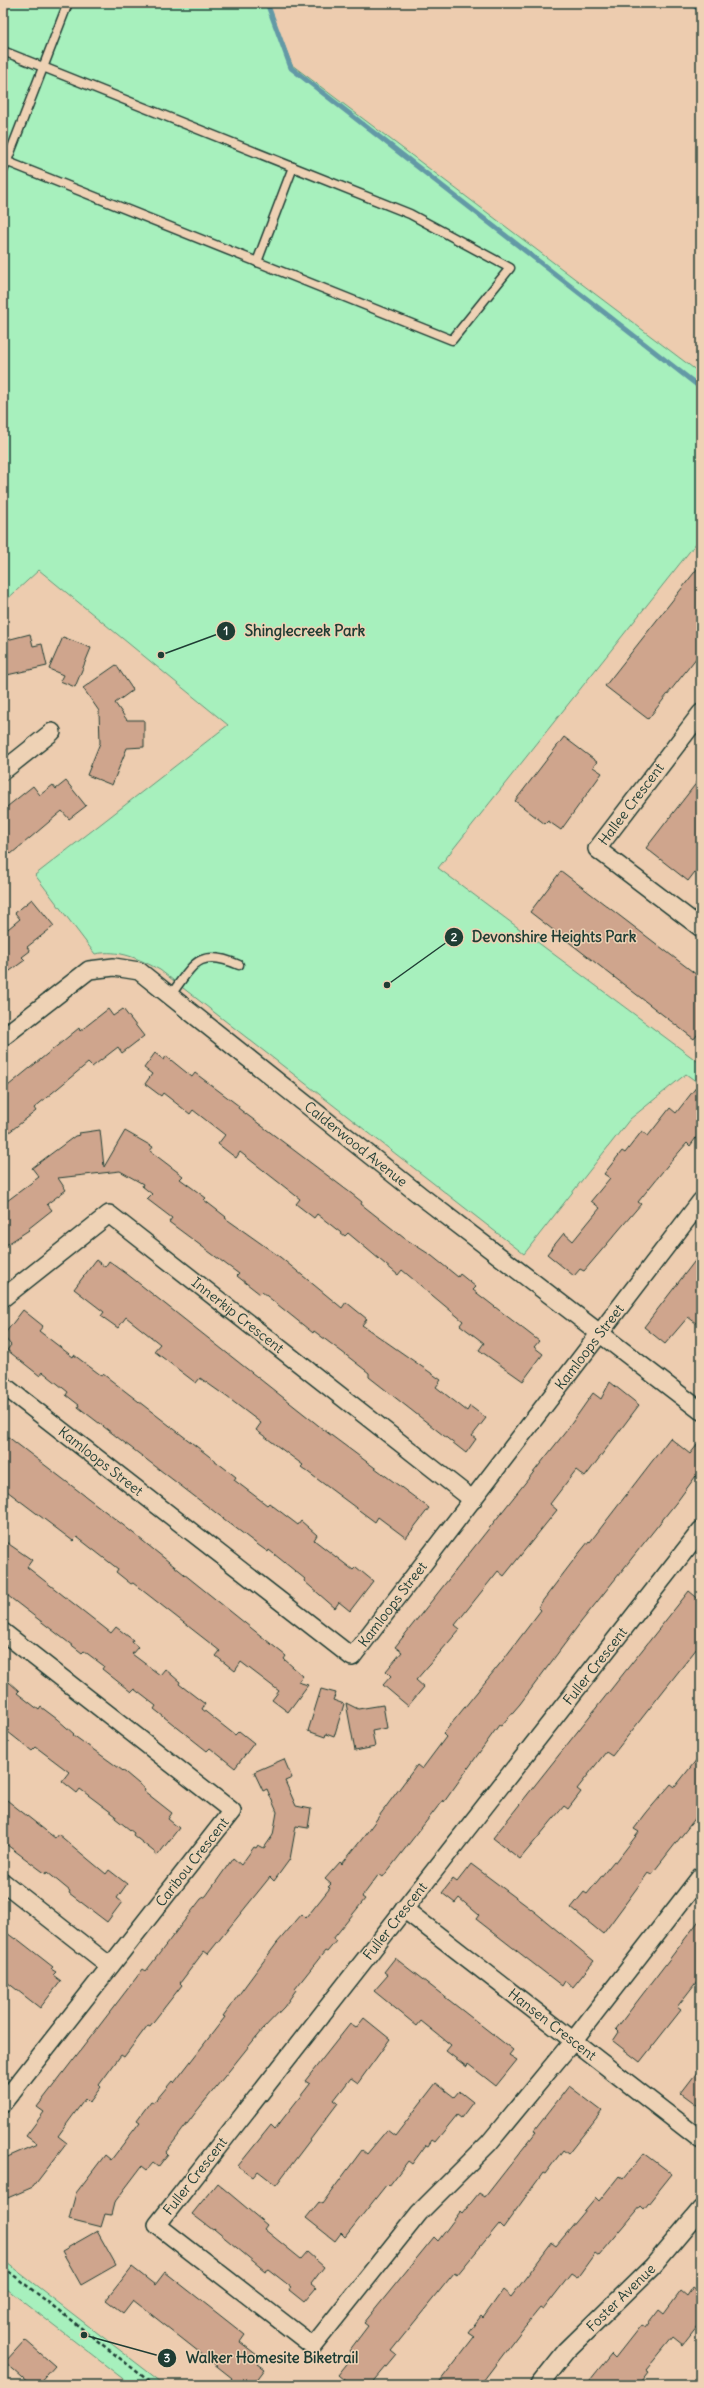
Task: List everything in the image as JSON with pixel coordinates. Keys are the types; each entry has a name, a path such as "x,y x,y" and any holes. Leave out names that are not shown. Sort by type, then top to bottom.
{"street":[{"name":"Hallee Crescent","path":"701,712 597,849 701,928"},
{"path":"3,771 52,732"},
{"name":"Calderwood Avenue","path":"3,1037 89,970 114,967 139,972 421,1196 701,1411"},
{"name":"Kamloops Street","path":"3,1385 352,1657 701,1201"},
{"name":"Innerkip Crescent","path":"3,1298 108,1214 472,1500"},
{"name":"Fuller Crescent","path":"701,1530 157,2225 313,2346 419,2213 489,2143 573,2041 701,1876"},
{"name":"Caribou Crescent","path":"3,1632 232,1811 3,2103"},
{"path":"3,1882 110,1966"},
{"name":"Hansen Crescent","path":"404,1909 701,2140"},
{"name":"Foster Avenue","path":"539,2385 566,2351 653,2266 701,2209"}],"lane":[{"path":"3,171 5,161 68,3"},
{"path":"3,51 410,214 510,268 452,340 5,161"},
{"path":"257,262 293,167"},
{"path":"170,996 192,966 206,958 221,957 239,965"}],"path":[{"path":"3,2267 154,2385"}],"green space":[{"path":"3,3 268,3 292,65 701,374 701,537 438,868 701,1064 701,1085 686,1074 630,1119 524,1254 160,970 137,959 121,954 95,954 35,875 228,725 39,570 3,603"},
{"path":"3,2260 165,2385 131,2385 3,2286"}],"building":[{"path":"701,564 701,652 648,719 605,686"},
{"path":"30,634 33,646 42,644 47,666 7,675 3,657 3,641"},
{"path":"63,637 91,648 75,687 60,681 63,675 49,669"},
{"path":"116,665 133,690 115,703 127,720 144,720 144,747 127,748 112,785 87,775 100,743 99,711 83,688"},
{"path":"564,737 597,762 593,767 602,773 561,830 548,821 545,824 515,801"},
{"path":"701,777 701,864 688,881 646,848"},
{"path":"66,781 86,806 69,819 62,811 11,854 3,845 3,810 33,786 40,795 53,785 56,789"},
{"path":"561,871 701,978 701,1030 694,1039 530,912"},
{"path":"32,899 54,926 27,947 30,951 22,957 25,960 3,976 3,933 20,919 15,913"},
{"path":"108,1009 113,1016 123,1009 144,1036 122,1053 118,1047 92,1067 88,1063 34,1108 36,1111 3,1137 3,1090 79,1028 80,1031"},
{"path":"155,1053 164,1060 166,1056 192,1077 195,1073 239,1106 238,1108 352,1194 362,1202 361,1204 404,1238 432,1256 458,1277 460,1274 476,1287 473,1290 539,1341 534,1347 543,1354 523,1381 479,1350 484,1343 460,1325 463,1321 402,1270 398,1275 348,1233 345,1236 317,1214 314,1218 296,1204 300,1199 240,1152 236,1158 218,1144 225,1135 193,1110 190,1114 163,1093 161,1096 145,1084 152,1074 144,1068"},
{"path":"701,1081 701,1131 690,1146 687,1143 667,1166 638,1202 641,1204 584,1271 580,1269 574,1276 547,1254 564,1233 573,1241 600,1208 591,1201 610,1178 604,1174 622,1151 625,1153 642,1131 648,1136 670,1108 676,1113"},
{"path":"100,1130 104,1167 125,1131 153,1147 150,1151 183,1176 180,1179 206,1198 204,1200 226,1217 225,1218 280,1257 342,1308 346,1302 367,1319 362,1325 441,1380 436,1387 467,1411 470,1406 486,1418 472,1436 476,1439 466,1453 369,1377 369,1373 342,1352 314,1331 313,1333 262,1292 260,1294 237,1276 239,1274 169,1222 172,1218 147,1199 152,1194 142,1186 143,1184 120,1171 58,1178 66,1190 47,1204 52,1210 28,1229 29,1230 3,1247 3,1204 39,1177 32,1168 75,1136 80,1135 79,1133"},
{"path":"701,1253 701,1327 688,1317 665,1344 644,1327"},
{"path":"96,1260 105,1267 109,1261 127,1274 328,1433 429,1508 406,1538 378,1517 375,1522 301,1467 303,1465 256,1430 261,1423 227,1397 200,1378 196,1383 154,1351 160,1344 126,1317 118,1328 101,1316 104,1312 74,1289"},
{"path":"23,1310 43,1326 39,1331 73,1357 74,1355 102,1376 103,1374 236,1477 234,1480 267,1505 269,1503 298,1525 301,1521 317,1535 314,1540 353,1570 356,1567 373,1581 350,1611 339,1602 335,1608 304,1581 305,1579 269,1550 268,1552 254,1542 78,1407 79,1405 66,1395 68,1392 43,1372 40,1376 7,1350 11,1345 3,1336"},
{"path":"610,1382 639,1405 585,1477 576,1470 550,1504 557,1510 504,1576 498,1571 455,1625 460,1629 416,1680 424,1687 408,1706 383,1685 391,1676 386,1671 402,1652 395,1647 567,1430 593,1393 601,1399"},
{"path":"3,1433 123,1525 286,1656 284,1659 303,1676 298,1682 308,1685 288,1712 272,1700 279,1691 241,1662 235,1671 216,1656 220,1651 133,1583 131,1584 116,1572 118,1569 77,1537 73,1541 3,1488"},
{"path":"670,1438 690,1454 701,1440 701,1469 679,1499 581,1622 520,1704 501,1726 499,1725 444,1802 443,1800 383,1877 379,1874 362,1897 365,1899 333,1939 336,1941 327,1952 325,1951 295,1989 296,1990 284,2007 261,2031 196,2112 166,2152 168,2154 158,2167 153,2163 147,2170 142,2166 114,2203 111,2215 105,2214 101,2227 69,2219 76,2193 105,2155 111,2160 140,2122 137,2120 151,2101 153,2102 157,2099 172,2081 174,2083 225,2017 223,2016 277,1943 302,1914 306,1918 330,1888 328,1887 331,1884 325,1879 340,1862 342,1864 417,1765 422,1769 446,1737 443,1734 541,1610 538,1607"},
{"path":"3,1540 32,1560 27,1567 111,1633 116,1627 133,1640 132,1642 138,1647 132,1654 160,1675 165,1669 180,1682 179,1684 205,1704 202,1709 235,1735 239,1731 254,1743 235,1768 210,1748 207,1751 154,1709 156,1706 134,1689 131,1692 102,1669 104,1666 84,1651 82,1653 3,1592"},
{"path":"689,1591 701,1601 701,1643 612,1756 606,1752 577,1789 581,1792 568,1809 564,1806 520,1859 493,1838"},
{"path":"3,1682 7,1685 9,1682 19,1691 17,1693 39,1710 41,1707 57,1719 74,1734 73,1735 126,1773 145,1789 144,1791 172,1813 168,1819 179,1828 158,1855 133,1835 134,1833 115,1818 116,1816 80,1789 77,1793 62,1781 69,1772 36,1747 32,1751 3,1728"},
{"path":"321,1689 336,1693 333,1700 344,1704 334,1737 326,1734 325,1737 308,1731"},
{"path":"346,1703 358,1709 383,1705 387,1728 372,1731 375,1747 355,1751"},
{"path":"701,1754 701,1811 651,1875 648,1873 603,1934 571,1908 584,1892 587,1894 614,1861 616,1862 639,1832 634,1829 647,1812 671,1784 675,1787"},
{"path":"284,1759 292,1778 285,1781 296,1806 311,1809 308,1828 296,1826 290,1859 274,1881 270,1877 208,1954 204,1951 180,1983 182,1985 150,2026 148,2025 124,2057 121,2055 99,2085 101,2087 89,2103 85,2099 58,2136 67,2143 33,2187 3,2200 3,2159 37,2144 26,2136 44,2112 37,2107 143,1969 146,1971 201,1899 206,1896 233,1858 241,1865 254,1847 256,1848 258,1845 264,1848 273,1835 277,1812 267,1789 263,1791 254,1772"},
{"path":"3,1797 55,1838 58,1834 106,1874 109,1870 127,1884 117,1898 122,1902 107,1922 69,1893 70,1891 47,1872 46,1874 3,1842"},
{"path":"471,1864 535,1912 594,1961 573,1987 565,1981 562,1986 476,1919 479,1915 459,1898 455,1903 442,1893 453,1879 457,1882"},
{"path":"701,1918 701,1976 677,2007 681,2010 640,2062 613,2041 619,2032 616,2029"},
{"path":"3,1930 15,1939 16,1938 53,1967 51,1969 56,1972 53,1975 61,1981 40,2008 3,1979"},
{"path":"395,1958 513,2050 509,2055 517,2060 496,2086 468,2064 467,2067 446,2051 451,2045 421,2021 417,2026 374,1991 388,1975 384,1972"},
{"path":"364,2018 390,2039 358,2083 351,2078 334,2100 338,2103 276,2185 258,2171 253,2177 238,2166 271,2125 275,2129 310,2084 305,2081 350,2024 356,2028"},
{"path":"701,2067 701,2108 681,2093"},
{"path":"436,2083 454,2097 459,2091 473,2102 461,2118 457,2115 435,2142 432,2140 428,2146 426,2145 412,2164 408,2161 389,2186 387,2184 345,2237 341,2233 335,2241 306,2218 319,2202 322,2204 362,2150 367,2154 387,2130 395,2136"},
{"path":"569,2086 602,2111 568,2154 563,2150 545,2174 543,2173 503,2228 499,2224 457,2275 454,2273 391,2351 396,2355 371,2385 350,2385 338,2375 354,2355 349,2351 368,2326 364,2323 434,2237 438,2241 460,2212 462,2214 479,2193 485,2197 536,2132 534,2131"},
{"path":"644,2153 672,2174 644,2209 641,2206 599,2256 595,2253 577,2278 571,2274 543,2310 540,2308 480,2385 437,2385 474,2337 468,2333 481,2316 483,2318 503,2290 511,2297 552,2243 556,2246 596,2198 599,2201 619,2176 623,2179"},
{"path":"217,2183 267,2225 264,2229 301,2259 307,2252 324,2267 311,2284 316,2288 304,2302 289,2290 291,2287 268,2269 265,2271 214,2229 213,2230 192,2214"},
{"path":"97,2231 116,2265 81,2285 62,2251"},
{"path":"132,2267 155,2285 165,2272 245,2335 240,2342 262,2359 258,2364 265,2369 253,2385 227,2385 232,2378 133,2300 123,2313 106,2300"},
{"path":"693,2287 701,2293 701,2322 683,2345 673,2337 646,2370 649,2372 639,2385 586,2385 611,2354 615,2358 641,2325 645,2328 659,2310 664,2314 681,2291 687,2296"},
{"path":"25,2340 55,2366 38,2385 31,2385 5,2362"}],"waterway":[{"path":"267,3 291,68 701,388"},
{"path":"691,3 701,11"}],"place":[{"name":"Shinglecreek Park","path":"161,655"},
{"name":"Devonshire Heights Park","path":"387,985"},
{"name":"Walker Homesite Biketrail","path":"84,2335"}]}
